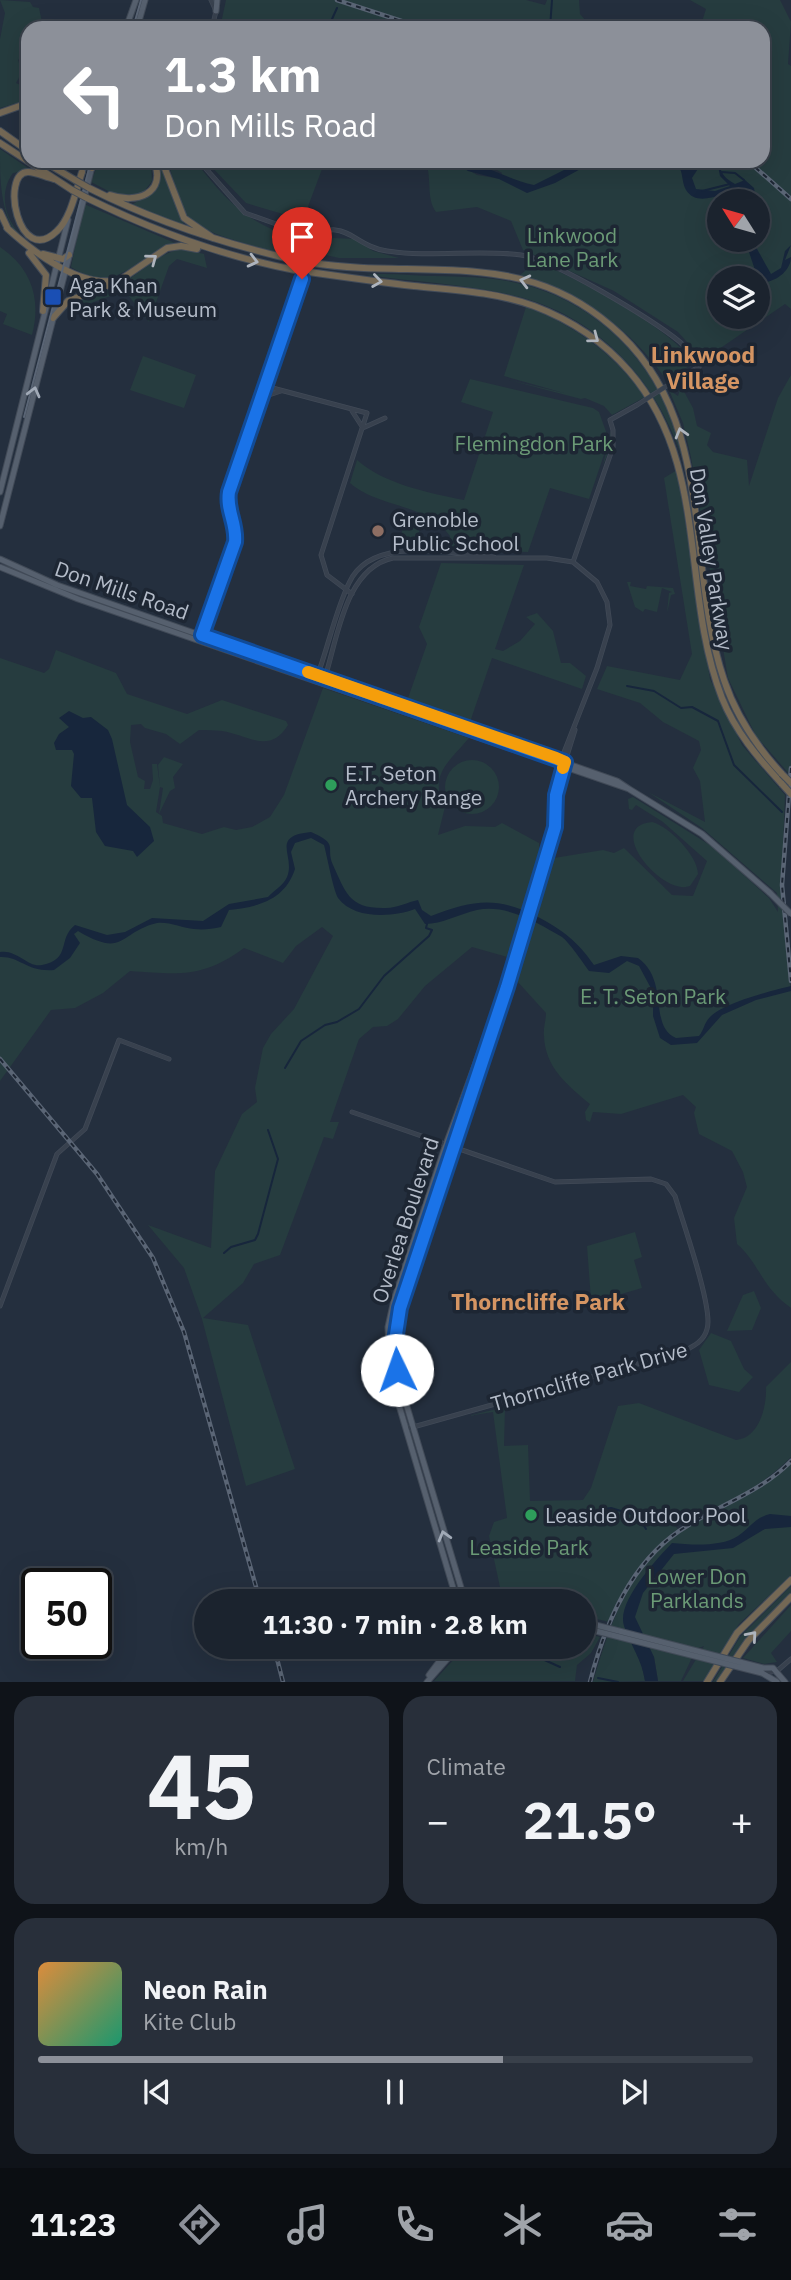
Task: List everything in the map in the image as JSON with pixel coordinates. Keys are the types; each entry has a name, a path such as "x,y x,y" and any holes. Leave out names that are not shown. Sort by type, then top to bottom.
{"highway":[{"path":"0,113 21,106"},
{"path":"0,131 21,146"},
{"name":"Don Valley Parkway","path":"0,143 21,157"},
{"name":"Don Valley Parkway","path":"38,168 72,190 133,221 211,250 295,270 510,299 574,324 622,363 657,409 677,455 687,502 711,659 723,699 749,746 791,794"},
{"name":"Don Valley Parkway","path":"55,168 89,188 146,215 218,242 303,262 381,271 466,273 519,279 577,302 627,340 654,373 675,413 681,433 723,677 743,723 791,783"},
{"path":"89,188 125,200 139,198 154,184 154,168"},
{"path":"165,168 184,218 218,242"},
{"path":"5,186 13,177 26,172 54,179"},
{"path":"4,198 10,219 20,232 35,239 49,237 64,220 82,172"},
{"path":"0,212 8,228 44,271 47,285 43,311"},
{"path":"8,228 28,247 66,268 102,282 126,278"},
{"path":"53,318 73,298 126,278 167,248 181,246 211,250"},
{"path":"57,261 69,255"},
{"path":"707,1682 737,1633 791,1580"},
{"path":"720,1682 748,1641 791,1597"}],"main road":[{"path":"128,21 136,0"},
{"path":"216,10 217,0"},
{"path":"139,21 145,1"},
{"path":"0,492 43,311 83,168"},
{"path":"0,526 93,168"},
{"name":"Don Mills Road","path":"0,559 57,584 201,638 624,784 702,834 791,914"},
{"name":"Don Mills Road","path":"0,567 78,599 321,676 562,763"},
{"name":"Overlea Boulevard","path":"461,1589 397,1370 396,1328 403,1297 455,1146 551,840 562,763"},
{"name":"Overlea Boulevard","path":"453,1589 388,1362 388,1327 394,1300 447,1143 509,974"},
{"path":"596,1628 762,1671 775,1670 785,1682"},
{"path":"426,1682 442,1659"},
{"path":"426,1682 447,1659"},
{"path":"762,1671 777,1682"}],"street":[{"path":"211,0 216,10 214,21"},
{"path":"205,168 245,213 291,230 304,241 308,261 313,253 309,237 298,230 291,230"},
{"path":"304,241 335,229 349,232 387,251 505,253 531,257 604,293 676,338 699,367 610,420 613,447 573,562"},
{"path":"201,638 235,542 228,496 302,279"},
{"path":"265,386 367,413 321,555 327,575 352,594"},
{"path":"257,411 266,397 282,391"},
{"path":"351,409 363,428"},
{"path":"363,428 385,418"},
{"path":"504,558 393,558 378,562 366,571 352,594 326,674 321,676 319,671 346,591 355,573 373,557 389,552 426,552 573,562 597,582 610,613 607,639 562,763"},
{"path":"426,552 426,559"},
{"path":"329,644 335,645"},
{"path":"0,1306 57,1154 85,1129 119,1040 169,1059"},
{"name":"Thorncliffe Park Drive","path":"352,1112 555,1182 651,1179 662,1182 675,1196 709,1322 701,1340 684,1351 406,1429"},
{"path":"775,1670 791,1659"}],"green space":[{"path":"0,0 30,2 33,7 39,8 42,21 21,21 21,57 18,60 21,74 16,83 21,85 21,102 0,108 0,39 5,13"},
{"path":"226,0 526,0 545,5 547,0 579,0 580,14 586,21 222,21"},
{"name":"Linkwood Lane Park","path":"690,0 780,0 791,22 788,64 791,66 791,309 785,304 770,314 770,266 707,266 707,329 748,329 703,360 678,332 614,291 523,250 511,221 477,207 436,212 433,207 427,168 465,168 477,175 501,179 502,173 494,168 770,168 770,21 702,21 706,9"},
{"path":"0,149 21,163 21,168 31,170 13,173 6,187 5,203 9,219 19,233 17,235 11,225 7,215 1,183"},
{"path":"96,168 151,168 152,181 143,193 122,198 91,182"},
{"path":"156,168 161,168 184,225 132,205 155,189"},
{"path":"169,168 201,168 229,200 252,219 299,239 303,244 304,257 243,243 210,231 189,218 181,205"},
{"path":"213,168 322,168 303,220 246,203"},
{"path":"84,204 175,243 114,276 102,278 88,275 71,267"},
{"path":"333,238 356,239 373,251 399,258 339,258 317,253 324,242"},
{"path":"0,247 20,265 32,286 35,322 32,335 3,324 7,314 0,311"},
{"path":"182,249 204,254 207,268 177,259 169,266 149,322 125,291 68,311 66,306 117,286 164,255"},
{"path":"527,258 567,275 620,304 669,337 694,366 690,365 668,382 638,346 604,315 543,282 520,275 534,264"},
{"path":"366,275 503,280 554,295 582,309 628,348 647,373 663,399 682,457 671,429 639,377 620,355 597,335 572,319 545,305 498,292"},
{"name":"Flemingdon Park","path":"526,307 577,332 607,354 645,397 612,415 604,406 585,398 505,379 564,393 504,376"},
{"path":"143,356 196,375 184,408 130,390"},
{"path":"791,375 791,776 756,736 728,678 691,457 683,423 669,390 678,396 681,386 693,408 697,426 711,433 707,445 713,452 747,460 749,486 778,398"},
{"name":"Flemingdon Park","path":"470,379 593,408 599,412 609,440 589,499 550,488 528,552 447,549 450,536 429,517 374,497 350,483 357,460 393,481 422,491 464,500 493,412 461,402"},
{"path":"611,431 610,448 603,465"},
{"name":"E. T. Seton Park","path":"677,470 710,679 742,745 785,795 781,896 791,993 791,1308 773,1292 751,1259 737,1244 734,1218 747,1187 743,1172 732,1151 699,1134 694,1113 696,1107 683,1095 621,1114 593,1112 590,1122 586,1120 585,1112 590,1104 566,1082 548,1057 544,1033 546,1013 517,981 518,960 472,947 425,986 398,1019 387,1026 373,1027 359,1039 330,1122 339,1122 333,1139 324,1137 280,1255 254,1264 243,1283 203,1318 248,1325 295,1469 246,1486 202,1319 184,1268 148,1225 211,1248 215,1171 242,1114 257,1102 255,1088 263,1048 271,1034 294,1009 333,936 322,927 296,946 283,963 244,948 202,970 176,973 130,971 103,993 75,1008 51,1010 0,1081 0,658 44,673 49,669 56,650 116,673 127,694 187,714 222,700 286,721 288,725 281,734 266,741 222,731 199,730 180,744 166,734 145,728 141,724 131,725 130,742 138,777 145,781 144,789 150,789 153,780 152,764 157,764 160,787 156,812 162,816 163,823 202,834 224,827 236,830 252,827 270,817 284,795 323,688 469,738 448,762 440,777 440,796 445,807 438,835 465,826 495,827 502,823 539,843 540,860 548,863 554,858 603,850 614,853 624,848 672,895 693,896 707,861 663,822 636,805 632,810 629,809 628,799 633,797 713,847 769,898 778,912 777,893 702,828 648,792 705,822 700,781 693,768 701,750 699,741 663,722 640,703 597,689 607,666 680,680 692,654 664,478"},
{"path":"408,514 423,519 414,548 398,543"},
{"path":"441,563 524,565 495,649 503,651 520,641 535,624 526,617 537,613 553,631 561,663 570,663 586,676 582,689 492,658 470,722 407,701 427,644 419,627"},
{"path":"627,582 631,582 630,586 646,589 647,586 673,588 675,594 671,595 667,613 669,593 672,592 662,588 657,612 645,609 643,612 635,607"},
{"name":"E. T. Seton Park","path":"164,757 183,764 173,777 175,788 170,791 159,814 163,788 160,787 158,765"},
{"path":"477,760 487,764 495,772 499,787 495,802 487,810 467,814 457,810 449,802 445,782 449,772 457,764"},
{"path":"652,822 674,835 693,859 698,874 690,886 679,887 666,881 642,860 635,847 633,835 638,826"},
{"path":"635,1232 642,1257 634,1260 642,1288 594,1302 591,1300 587,1246"},
{"path":"754,1291 761,1308 752,1330 727,1331 743,1295"},
{"path":"711,1333 731,1341 744,1369 753,1377 739,1392 709,1385 699,1350"},
{"name":"Leaside Park","path":"791,1362 791,1457 766,1479 737,1498 675,1526 678,1529 646,1559 609,1622 596,1619 596,1589 500,1589 489,1536 494,1522 507,1518 493,1412 468,1416 505,1407 504,1446 528,1445 530,1501 583,1500 591,1488 618,1406 639,1403 736,1440 751,1434 756,1428 763,1412 766,1387"},
{"name":"Lower Don Parklands","path":"791,1463 791,1575 739,1624 704,1681 683,1681 704,1646 696,1649 681,1681 658,1681 654,1657 625,1627 640,1657 645,1681 593,1682 614,1620 645,1563 677,1534 750,1493"},
{"path":"791,1586 791,1593 751,1634 718,1681 713,1682 740,1637"},
{"path":"791,1605 791,1631 771,1653 777,1662 764,1664 743,1658"},
{"path":"454,1659 584,1659 577,1665 575,1681 434,1681"}],"water":[{"path":"464,168 486,168 534,185 568,168 582,168 555,183 527,193 499,179"},
{"path":"698,168 692,178 696,189 707,190 707,198 692,196 685,187 680,169"},
{"path":"718,168 735,184 745,180 754,188 721,189 730,186 720,176"},
{"path":"791,245 785,260 791,257 786,270 770,280 770,272 781,268 785,251"},
{"path":"749,252 759,252 767,266 754,266"},
{"path":"69,711 83,718 91,717 108,730 127,805 150,827 154,841 137,857 133,851 105,846 96,832 92,798 81,798 71,786 74,754 72,750 56,750 54,743 59,734 69,727 59,718"},
{"path":"311,832 329,843 333,865 346,891 364,906 390,908 418,900 422,910 431,916 460,906 497,903 523,910 555,927 576,943 594,965 621,956 638,958 648,968 653,979 663,1024 676,1038 699,1036 710,1017 736,1002 791,986 791,991 756,1000 722,1015 697,1043 671,1045 660,1038 653,1016 653,992 639,966 627,961 609,973 589,971 562,937 511,912 477,910 425,924 415,909 386,915 354,910 338,898 324,845 311,838 295,843 291,852 295,869 285,888 260,904 229,910 221,927 197,929 157,923 114,943 93,939 78,931 74,934 80,943 70,958 54,970 37,969 7,957 0,957 0,952 12,953 32,964 42,965 57,958 66,936 75,925 107,935 125,932 152,918 203,921 229,904 268,897 287,877 287,842 298,834"},
{"path":"770,1514 791,1516 791,1527 765,1529 733,1548 674,1554 643,1593 635,1617 654,1657 658,1681 645,1681 624,1626 623,1616 639,1582 672,1543 697,1545 731,1540"}],"waterway":[{"path":"550,21 552,0"},
{"path":"331,21 337,8"},
{"path":"721,172 735,173 744,180"},
{"path":"702,191 730,184"},
{"path":"627,686 654,691 681,708 692,707 718,721 734,765 782,812"},
{"path":"285,1068 301,1041 325,1025 337,1022 359,1009 384,976 429,936 432,930 426,928 427,924"},
{"path":"224,1253 231,1247 255,1240 258,1234 278,1159 268,1130"},
{"path":"598,1510 611,1508 638,1516 646,1529"},
{"path":"542,1659 560,1667"},
{"path":"598,1678 618,1682"}],"tram line":[{"path":"135,21 141,0"},
{"path":"24,417 89,168"}],"railway":[{"path":"337,0 402,21"},
{"path":"756,168 791,199"},
{"path":"791,768 782,885 791,981"},
{"path":"0,1059 97,1174 153,1258 184,1332 257,1589"},
{"path":"590,1682 613,1615 624,1594 651,1556 668,1539 687,1526 755,1489 791,1461"},
{"path":"277,1659 283,1682"}],"slow traffic":[{"path":"308,672 556,758 565,762 563,768"}],"place":[{"name":"Aga Khan Park & Museum","path":"53,297"},
{"name":"Grenoble Public School","path":"378,531"},
{"name":"E.T. Seton Archery Range","path":"331,785"},
{"name":"Leaside Outdoor Pool","path":"531,1515"}],"district":[{"name":"Linkwood Village","path":"703,367"},
{"name":"Thorncliffe Park","path":"538,1301"}],"route":[{"path":"302,279 229,492 228,507 235,527 235,542 202,635 565,762 556,795 555,827 507,987 400,1308 395,1341 397,1370"}]}
